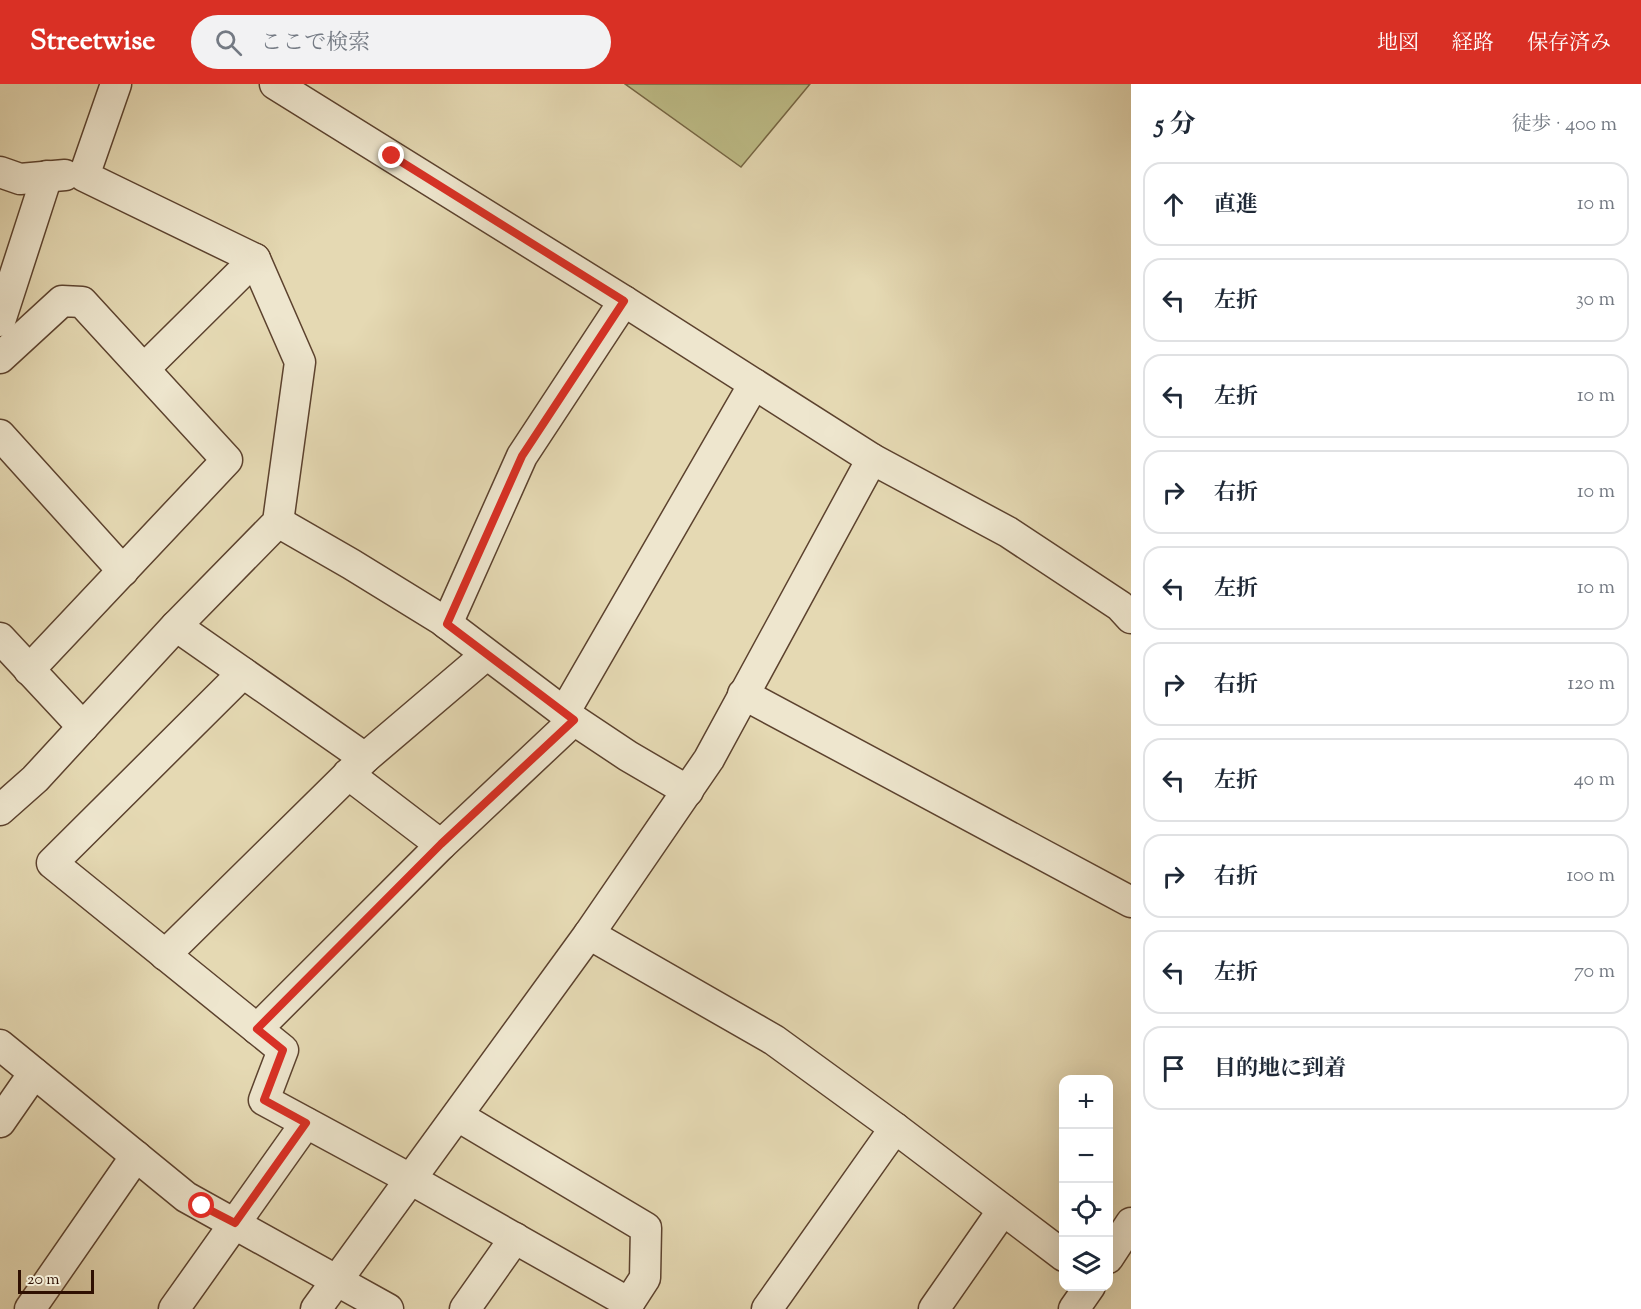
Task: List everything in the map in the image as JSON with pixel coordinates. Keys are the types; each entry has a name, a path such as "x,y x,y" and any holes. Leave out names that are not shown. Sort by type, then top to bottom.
{"street":[{"path":"84,176 116,84"},
{"path":"275,84 624,301 872,459 1008,532 1120,606 1131,618"},
{"path":"0,172 20,179 84,176 255,259 300,362 278,522 176,626 35,779 0,810"},
{"path":"0,321 47,176"},
{"path":"144,369 255,259"},
{"path":"0,358 62,301 82,302 227,460 29,670"},
{"path":"447,624 522,456 624,301"},
{"path":"257,1029 569,717 754,384"},
{"path":"0,435 123,571"},
{"path":"316,1309 589,934 710,759 743,694 872,459"},
{"path":"278,522 447,624 569,717 688,791"},
{"path":"176,626 243,673 356,766 441,844"},
{"path":"0,638 83,727"},
{"path":"165,955 356,766 486,655"},
{"path":"243,673 52,863 283,1050 264,1100 515,1238 627,1306 645,1278 646,1228 458,1116"},
{"path":"743,694 1131,902"},
{"path":"589,934 774,1040 1059,1252"},
{"path":"0,1045 186,1197 388,1309"},
{"path":"0,1122 34,1073"},
{"path":"174,1309 306,1123"},
{"path":"767,1309 895,1128"},
{"path":"30,1309 136,1156"},
{"path":"934,1309 1004,1210"},
{"path":"1113,1250 1131,1223"},
{"path":"465,1309 515,1238"},
{"path":"1074,1309 1087,1291"}],"shaded area":[{"path":"625,84 810,84 741,167"}],"route":[{"path":"202,1206 235,1223 306,1123 264,1100 283,1050 257,1029 441,844 574,720 447,624 522,456 624,301 392,156"}]}
